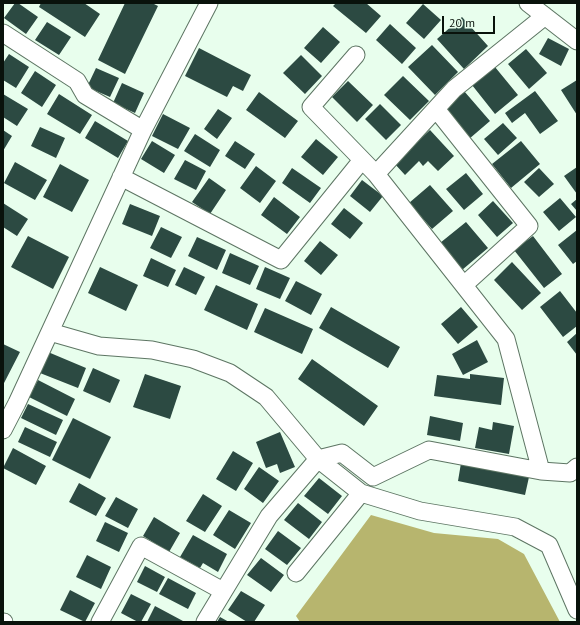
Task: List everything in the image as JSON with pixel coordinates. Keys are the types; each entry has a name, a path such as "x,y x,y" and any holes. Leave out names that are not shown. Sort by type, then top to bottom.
{"street":[{"path":"3,430 10,401 50,332 143,130 209,3"},
{"path":"528,3 577,41"},
{"path":"376,174 454,89 545,16"},
{"path":"3,33 77,81 85,95 143,130"},
{"path":"356,55 311,107 376,174 506,339 541,471"},
{"path":"436,109 529,226 464,285"},
{"path":"122,177 281,260 362,160"},
{"path":"50,332 99,346 152,350 192,359 230,373 266,397 318,459 361,493 420,511 515,527 549,545 577,610"},
{"path":"205,622 269,516 318,459 342,453 373,477 429,450 541,471 570,473 577,467"},
{"path":"296,573 361,493"},
{"path":"100,622 141,546 223,591"}],"shaded area":[{"path":"371,515 434,533 498,539 524,554 560,622 300,622 296,616"}],"building":[{"path":"15,3 18,3 38,17 26,34 4,18"},
{"path":"41,3 84,3 100,14 85,37 39,7"},
{"path":"125,3 152,3 158,6 125,74 98,60"},
{"path":"336,3 366,3 381,16 366,33 333,6"},
{"path":"423,4 441,20 424,39 406,23"},
{"path":"462,17 488,46 464,69 437,39"},
{"path":"47,22 71,37 59,55 35,40"},
{"path":"390,24 416,48 402,64 376,40"},
{"path":"323,27 340,42 321,63 304,48"},
{"path":"548,38 569,49 561,66 539,54"},
{"path":"432,45 458,72 435,95 408,67"},
{"path":"199,48 251,75 243,91 233,86 227,97 185,76"},
{"path":"526,49 547,73 529,89 508,64"},
{"path":"9,54 29,67 16,88 3,80 3,63"},
{"path":"301,55 322,76 305,94 283,73"},
{"path":"495,67 518,95 495,114 472,85"},
{"path":"96,68 119,78 110,97 87,87"},
{"path":"35,71 56,85 42,107 21,93"},
{"path":"403,76 429,101 410,120 384,95"},
{"path":"577,80 577,115 561,90"},
{"path":"348,81 373,105 357,122 332,97"},
{"path":"122,83 144,93 135,113 113,103"},
{"path":"464,91 490,121 469,139 443,109"},
{"path":"535,91 558,121 540,134 525,113 512,123 505,113"},
{"path":"259,92 298,121 285,138 246,110"},
{"path":"3,94 28,109 17,126 3,117"},
{"path":"59,94 92,115 80,134 47,114"},
{"path":"380,104 401,125 386,140 365,119"},
{"path":"218,109 232,118 217,139 204,129"},
{"path":"163,114 190,128 178,149 152,136"},
{"path":"95,121 128,141 118,158 85,138"},
{"path":"503,123 517,138 498,155 484,139"},
{"path":"40,127 65,138 56,158 31,146"},
{"path":"3,130 12,136 3,151"},
{"path":"430,130 454,156 438,171 428,161 423,166 419,161 405,175 394,163"},
{"path":"195,134 220,150 210,167 184,151"},
{"path":"316,139 338,157 323,175 301,157"},
{"path":"152,141 175,155 164,173 141,159"},
{"path":"235,141 255,154 245,169 225,156"},
{"path":"521,141 540,164 511,188 492,164"},
{"path":"185,160 206,171 196,190 174,179"},
{"path":"15,162 47,180 35,200 4,183"},
{"path":"60,164 89,180 72,212 43,197"},
{"path":"256,166 276,181 260,203 240,188"},
{"path":"577,167 577,194 564,176"},
{"path":"292,168 321,188 310,203 282,183"},
{"path":"539,168 554,184 539,197 524,182"},
{"path":"466,173 483,194 464,210 446,189"},
{"path":"209,178 226,190 210,214 192,202"},
{"path":"362,180 383,196 370,212 350,196"},
{"path":"430,185 453,211 432,229 409,203"},
{"path":"274,197 300,217 287,234 261,215"},
{"path":"560,198 576,217 559,231 543,212"},
{"path":"577,199 577,211 571,204"},
{"path":"493,201 513,223 497,237 478,215"},
{"path":"3,203 28,219 17,236 3,227"},
{"path":"130,204 160,216 152,236 122,224"},
{"path":"344,208 363,223 350,239 331,224"},
{"path":"466,222 488,248 462,270 440,243"},
{"path":"161,227 182,237 171,258 150,248"},
{"path":"577,230 577,261 573,264 558,245"},
{"path":"28,236 69,257 53,289 11,267"},
{"path":"533,236 562,274 544,288 514,250"},
{"path":"197,237 226,250 217,270 188,256"},
{"path":"320,241 338,255 321,275 304,261"},
{"path":"230,253 259,266 250,285 222,273"},
{"path":"151,258 176,270 168,287 143,276"},
{"path":"512,262 541,293 522,310 494,280"},
{"path":"100,267 138,285 126,311 88,293"},
{"path":"184,267 205,277 196,295 175,285"},
{"path":"265,267 290,278 280,299 256,289"},
{"path":"296,281 322,294 311,315 285,301"},
{"path":"216,285 258,304 247,330 204,310"},
{"path":"560,291 577,313 577,326 563,337 540,307"},
{"path":"331,307 400,347 388,368 319,328"},
{"path":"461,307 478,327 458,344 441,324"},
{"path":"265,308 313,329 302,354 254,332"},
{"path":"577,333 577,355 567,342"},
{"path":"477,340 488,362 463,375 452,354"},
{"path":"3,344 20,352 3,385"},
{"path":"48,352 86,368 78,388 40,373"},
{"path":"312,359 378,406 364,426 298,379"},
{"path":"93,368 120,380 110,403 83,391"},
{"path":"145,374 181,386 170,419 133,407"},
{"path":"470,374 504,378 501,405 434,396 437,375 470,379"},
{"path":"38,380 75,399 67,416 29,397"},
{"path":"28,404 63,420 56,435 21,418"},
{"path":"430,416 463,423 460,441 427,435"},
{"path":"73,418 111,437 90,479 52,460"},
{"path":"493,422 514,426 509,454 475,448 479,427 492,430"},
{"path":"25,427 57,442 50,457 18,442"},
{"path":"280,432 295,467 280,473 277,464 266,468 256,442"},
{"path":"13,448 46,466 36,485 3,468"},
{"path":"233,451 253,463 236,491 216,479"},
{"path":"461,463 529,477 525,495 458,481"},
{"path":"259,467 279,481 263,503 244,489"},
{"path":"319,478 342,496 328,514 304,496"},
{"path":"79,483 106,498 96,516 69,502"},
{"path":"203,494 222,506 205,532 186,521"},
{"path":"116,497 138,509 128,528 105,516"},
{"path":"298,503 322,522 309,539 284,520"},
{"path":"229,510 251,523 235,549 213,535"},
{"path":"154,517 180,533 169,552 143,536"},
{"path":"105,522 128,533 119,552 96,541"},
{"path":"278,531 301,548 287,565 265,549"},
{"path":"193,535 227,554 218,572 203,563 200,568 180,557"},
{"path":"87,555 111,567 101,589 76,577"},
{"path":"261,558 284,575 271,592 247,575"},
{"path":"145,566 165,577 157,592 137,582"},
{"path":"168,578 196,593 188,609 159,594"},
{"path":"70,590 95,603 85,622 60,610"},
{"path":"241,591 265,605 254,622 247,622 228,610"},
{"path":"131,594 151,604 141,622 138,622 121,613"},
{"path":"155,606 183,621 147,622"},
{"path":"220,617 229,622 217,622"}]}
